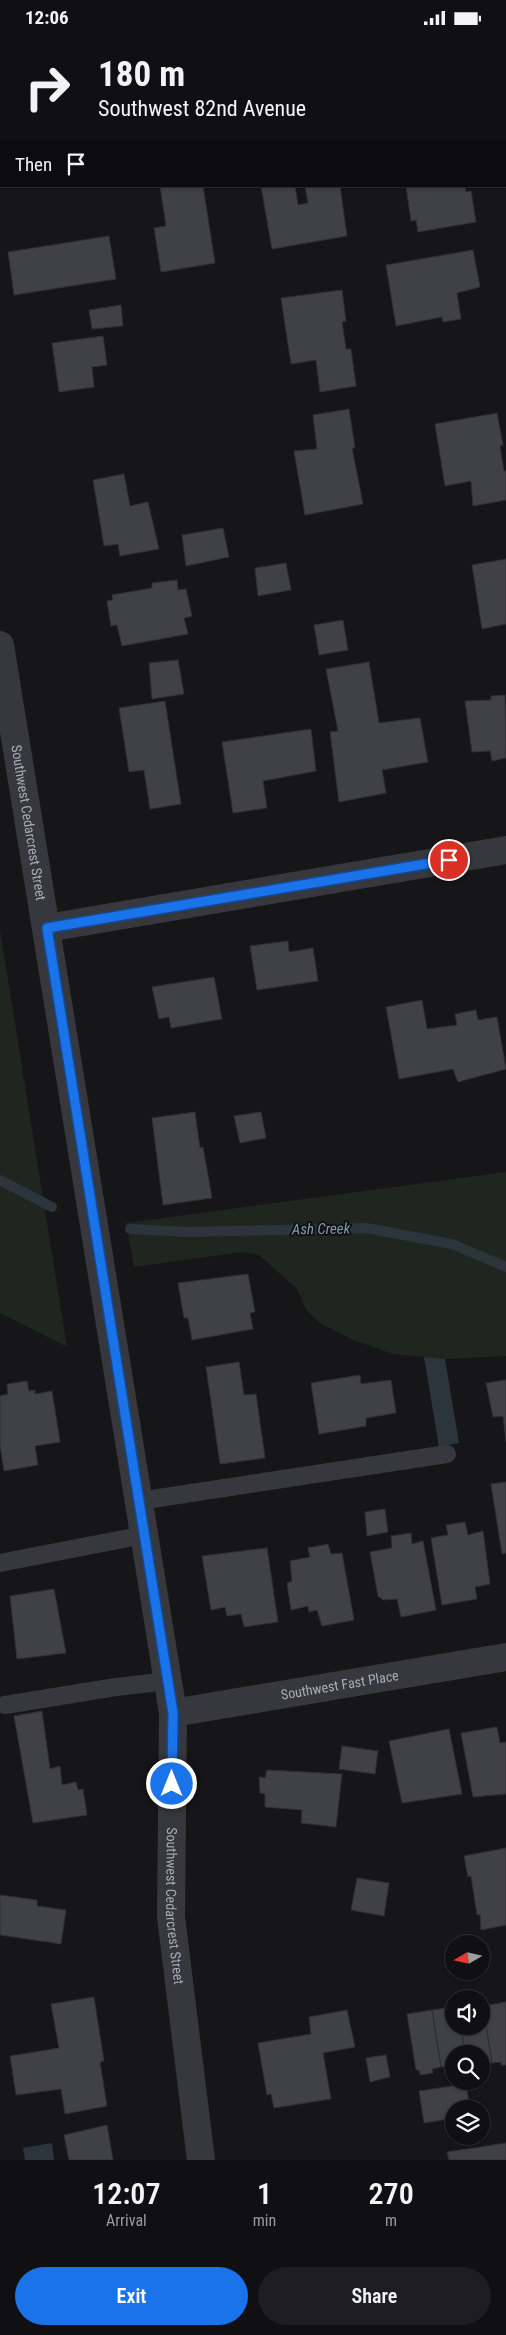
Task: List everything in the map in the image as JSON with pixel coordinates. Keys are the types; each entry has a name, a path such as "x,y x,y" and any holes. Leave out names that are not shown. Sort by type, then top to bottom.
{"street":[{"name":"Southwest Cedarcrest Street","path":"0,645 173,1713 171,1917 201,2160"},
{"path":"47,928 506,850"},
{"name":"Southwest Fast Place","path":"173,1713 506,1657"}],"lane":[{"path":"139,1501 448,1454"},
{"path":"0,1563 144,1535"},
{"path":"5,1705 116,1687 168,1681"}],"shaded area":[{"path":"0,930 67,1347 0,1313"},
{"path":"506,1172 506,1356 445,1359 393,1354 356,1341 321,1324 307,1311 297,1289 259,1255 242,1252 134,1267 126,1223"},
{"path":"424,1357 445,1359 459,1443 439,1447"},
{"path":"52,2143 54,2160 25,2160 23,2148"}],"building":[{"path":"160,187 203,187 215,263 161,272 154,228 166,226"},
{"path":"261,187 295,187 298,205 308,203 305,187 340,187 347,236 272,249"},
{"path":"406,187 465,187 466,192 471,191 476,222 418,232 416,220 411,221"},
{"path":"109,236 116,279 14,295 8,252"},
{"path":"473,250 480,287 457,293 461,319 443,322 442,317 396,326 386,265"},
{"path":"342,290 346,321 342,322 346,349 351,349 356,386 320,392 316,360 291,364 281,298"},
{"path":"121,305 123,326 92,329 89,310"},
{"path":"103,336 107,365 92,367 94,387 59,392 52,343"},
{"path":"349,409 355,448 352,448 363,504 305,515 294,451 317,449 313,415"},
{"path":"497,413 503,445 500,446 504,471 506,471 506,500 473,506 471,481 445,486 435,424"},
{"path":"124,474 130,506 148,502 159,549 120,556 118,544 104,546 93,480"},
{"path":"223,528 229,557 186,566 182,535"},
{"path":"506,559 506,624 482,629 472,565"},
{"path":"286,563 291,590 258,596 255,568"},
{"path":"177,580 178,590 186,589 192,616 184,618 188,634 122,646 117,625 111,626 107,601 113,600 112,595 152,588 152,583"},
{"path":"343,620 348,650 319,655 314,625"},
{"path":"178,660 184,694 152,699 149,663"},
{"path":"369,662 379,723 420,718 428,762 382,770 386,793 339,802 330,732 338,731 326,669"},
{"path":"505,695 506,758 492,761 490,751 472,752 465,701 491,700 491,696"},
{"path":"165,701 181,804 150,809 144,770 129,772 119,708"},
{"path":"311,729 316,771 263,781 267,808 233,813 222,742"},
{"path":"288,941 289,952 313,948 318,981 257,990 250,946"},
{"path":"214,977 222,1019 171,1028 169,1017 159,1019 152,987"},
{"path":"422,1000 427,1029 457,1025 455,1014 476,1010 478,1020 497,1017 506,1069 458,1082 453,1069 399,1079 386,1007"},
{"path":"195,1112 200,1148 203,1147 212,1198 163,1205 152,1118"},
{"path":"261,1112 266,1138 240,1143 234,1116"},
{"path":"248,1274 255,1312 250,1313 253,1329 192,1340 188,1318 184,1318 178,1283"},
{"path":"239,1362 244,1395 256,1394 265,1458 220,1464 206,1367"},
{"path":"360,1375 361,1384 391,1380 396,1413 366,1418 366,1426 319,1434 311,1383"},
{"path":"506,1380 506,1442 503,1416 493,1417 486,1383"},
{"path":"27,1381 29,1391 35,1390 35,1394 52,1391 60,1442 35,1446 38,1465 4,1471 0,1445 0,1396 8,1394 7,1384"},
{"path":"506,1482 506,1553 502,1554 491,1484"},
{"path":"385,1509 388,1532 367,1536 365,1512"},
{"path":"465,1522 468,1535 483,1531 490,1584 475,1587 477,1599 442,1605 431,1538 448,1535 446,1525"},
{"path":"411,1533 412,1544 423,1541 436,1610 401,1617 397,1599 383,1600 378,1596 370,1552 392,1548 391,1536"},
{"path":"328,1544 331,1554 342,1553 354,1620 322,1626 317,1610 309,1612 308,1606 291,1610 287,1583 292,1581 290,1561 310,1557 308,1548"},
{"path":"267,1548 278,1622 244,1627 241,1614 227,1616 225,1607 211,1610 202,1556"},
{"path":"54,1589 66,1653 17,1659 10,1596"},
{"path":"42,1711 50,1769 60,1766 62,1785 76,1782 78,1790 83,1789 87,1815 33,1823 14,1716"},
{"path":"497,1727 500,1743 506,1742 506,1794 473,1797 461,1733"},
{"path":"449,1729 462,1794 402,1803 389,1741"},
{"path":"342,1746 378,1751 375,1774 339,1769"},
{"path":"267,1770 342,1774 336,1827 301,1823 302,1810 265,1807 265,1794 260,1793 259,1777 265,1778"},
{"path":"506,1848 506,1925 481,1930 480,1914 477,1915 471,1876 468,1877 464,1856"},
{"path":"357,1878 389,1883 384,1916 351,1910"},
{"path":"0,1895 37,1900 37,1906 66,1910 61,1944 0,1935"},
{"path":"94,1997 104,2061 100,2062 107,2106 65,2114 61,2089 16,2095 10,2056 59,2048 51,2004"},
{"path":"506,2002 506,2065 501,2065 501,2062 492,2063 488,2035 490,2035 490,2005"},
{"path":"445,2008 445,2035 462,2035 464,2045 445,2045 445,2066 441,2067 432,2010"},
{"path":"347,2010 355,2047 323,2053 331,2099 274,2108 271,2094 267,2095 258,2043 311,2034 309,2017"},
{"path":"432,2010 441,2067 432,2069 433,2073 420,2075 419,2070 416,2070 407,2014"},
{"path":"462,2035 488,2035 489,2045 464,2045"},
{"path":"386,2055 390,2077 370,2082 366,2058"},
{"path":"445,2087 445,2090 467,2090 469,2100 445,2100 445,2120 424,2123 419,2091"},
{"path":"107,2125 113,2160 69,2160 64,2135"},
{"path":"506,2143 506,2160 449,2160 447,2152"}],"waterway":[{"name":"Ash Creek","path":"0,1180 52,1207"},
{"name":"Ash Creek","path":"130,1229 189,1232 366,1228 452,1244 506,1267"}],"route":[{"path":"172,1784 173,1713 47,928 449,860"}]}
